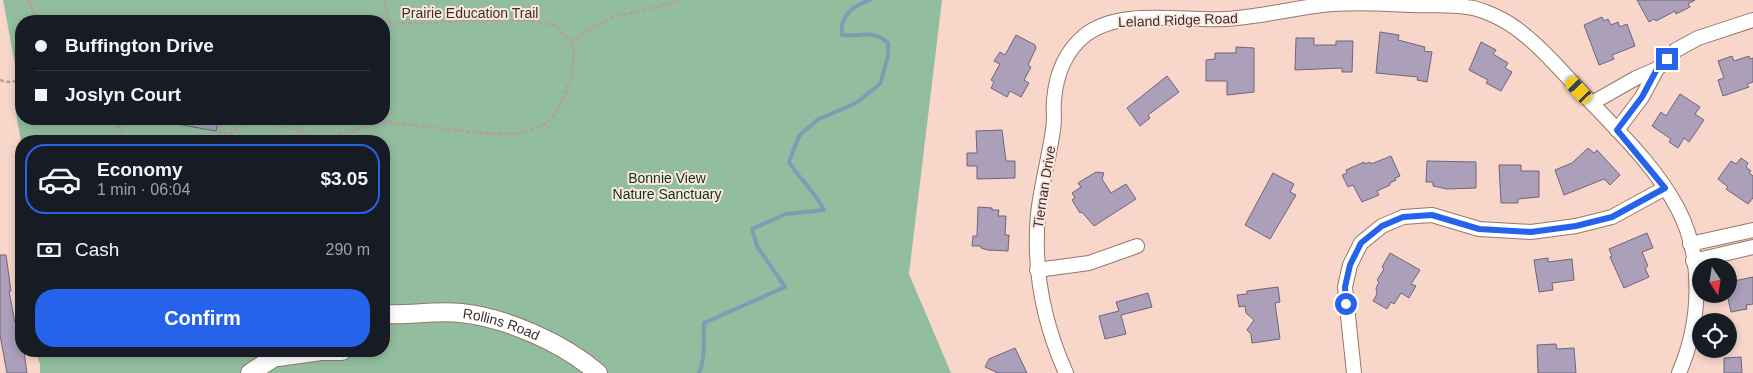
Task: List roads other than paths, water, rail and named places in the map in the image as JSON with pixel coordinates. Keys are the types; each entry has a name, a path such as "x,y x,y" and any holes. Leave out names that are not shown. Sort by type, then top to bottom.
{"street":[{"name":"Leland Ridge Road","path":"1085,35 1106,23 1129,19 1226,19 1325,4 1468,7 1502,19 1541,50 1617,130 1665,188 1679,211 1692,258"},
{"path":"1617,130 1642,97 1657,69 1676,50 1698,38 1753,20"},
{"name":"Tiernan Drive","path":"1066,373 1048,328 1040,295 1037,270 1038,211 1054,126 1054,99 1059,73 1069,53 1085,35"},
{"path":"1592,103 1636,78 1657,69"},
{"path":"1354,373 1345,287 1350,265 1361,243 1382,226 1403,217 1432,215 1479,229 1531,232 1576,226 1612,217 1665,188"},
{"path":"1690,244 1753,230"},
{"path":"1037,270 1089,264 1137,246"},
{"path":"1706,258 1753,247"},
{"name":"Leland Ridge Road","path":"1679,373 1688,352 1696,317 1696,303"},
{"name":"Rollins Road","path":"390,316 461,313 520,328 583,360 598,373"},
{"path":"250,373 276,357"}],"waterway":[{"path":"699,373 703,355 704,323 785,287 757,246 752,229 786,214 824,210 789,162 799,136 817,120 856,103 880,84 888,56 888,43 872,35 842,35 845,17 853,8 870,0"}],"park label":[{"name":"Bonnie View Nature Sanctuary","path":"667,186"}]}
